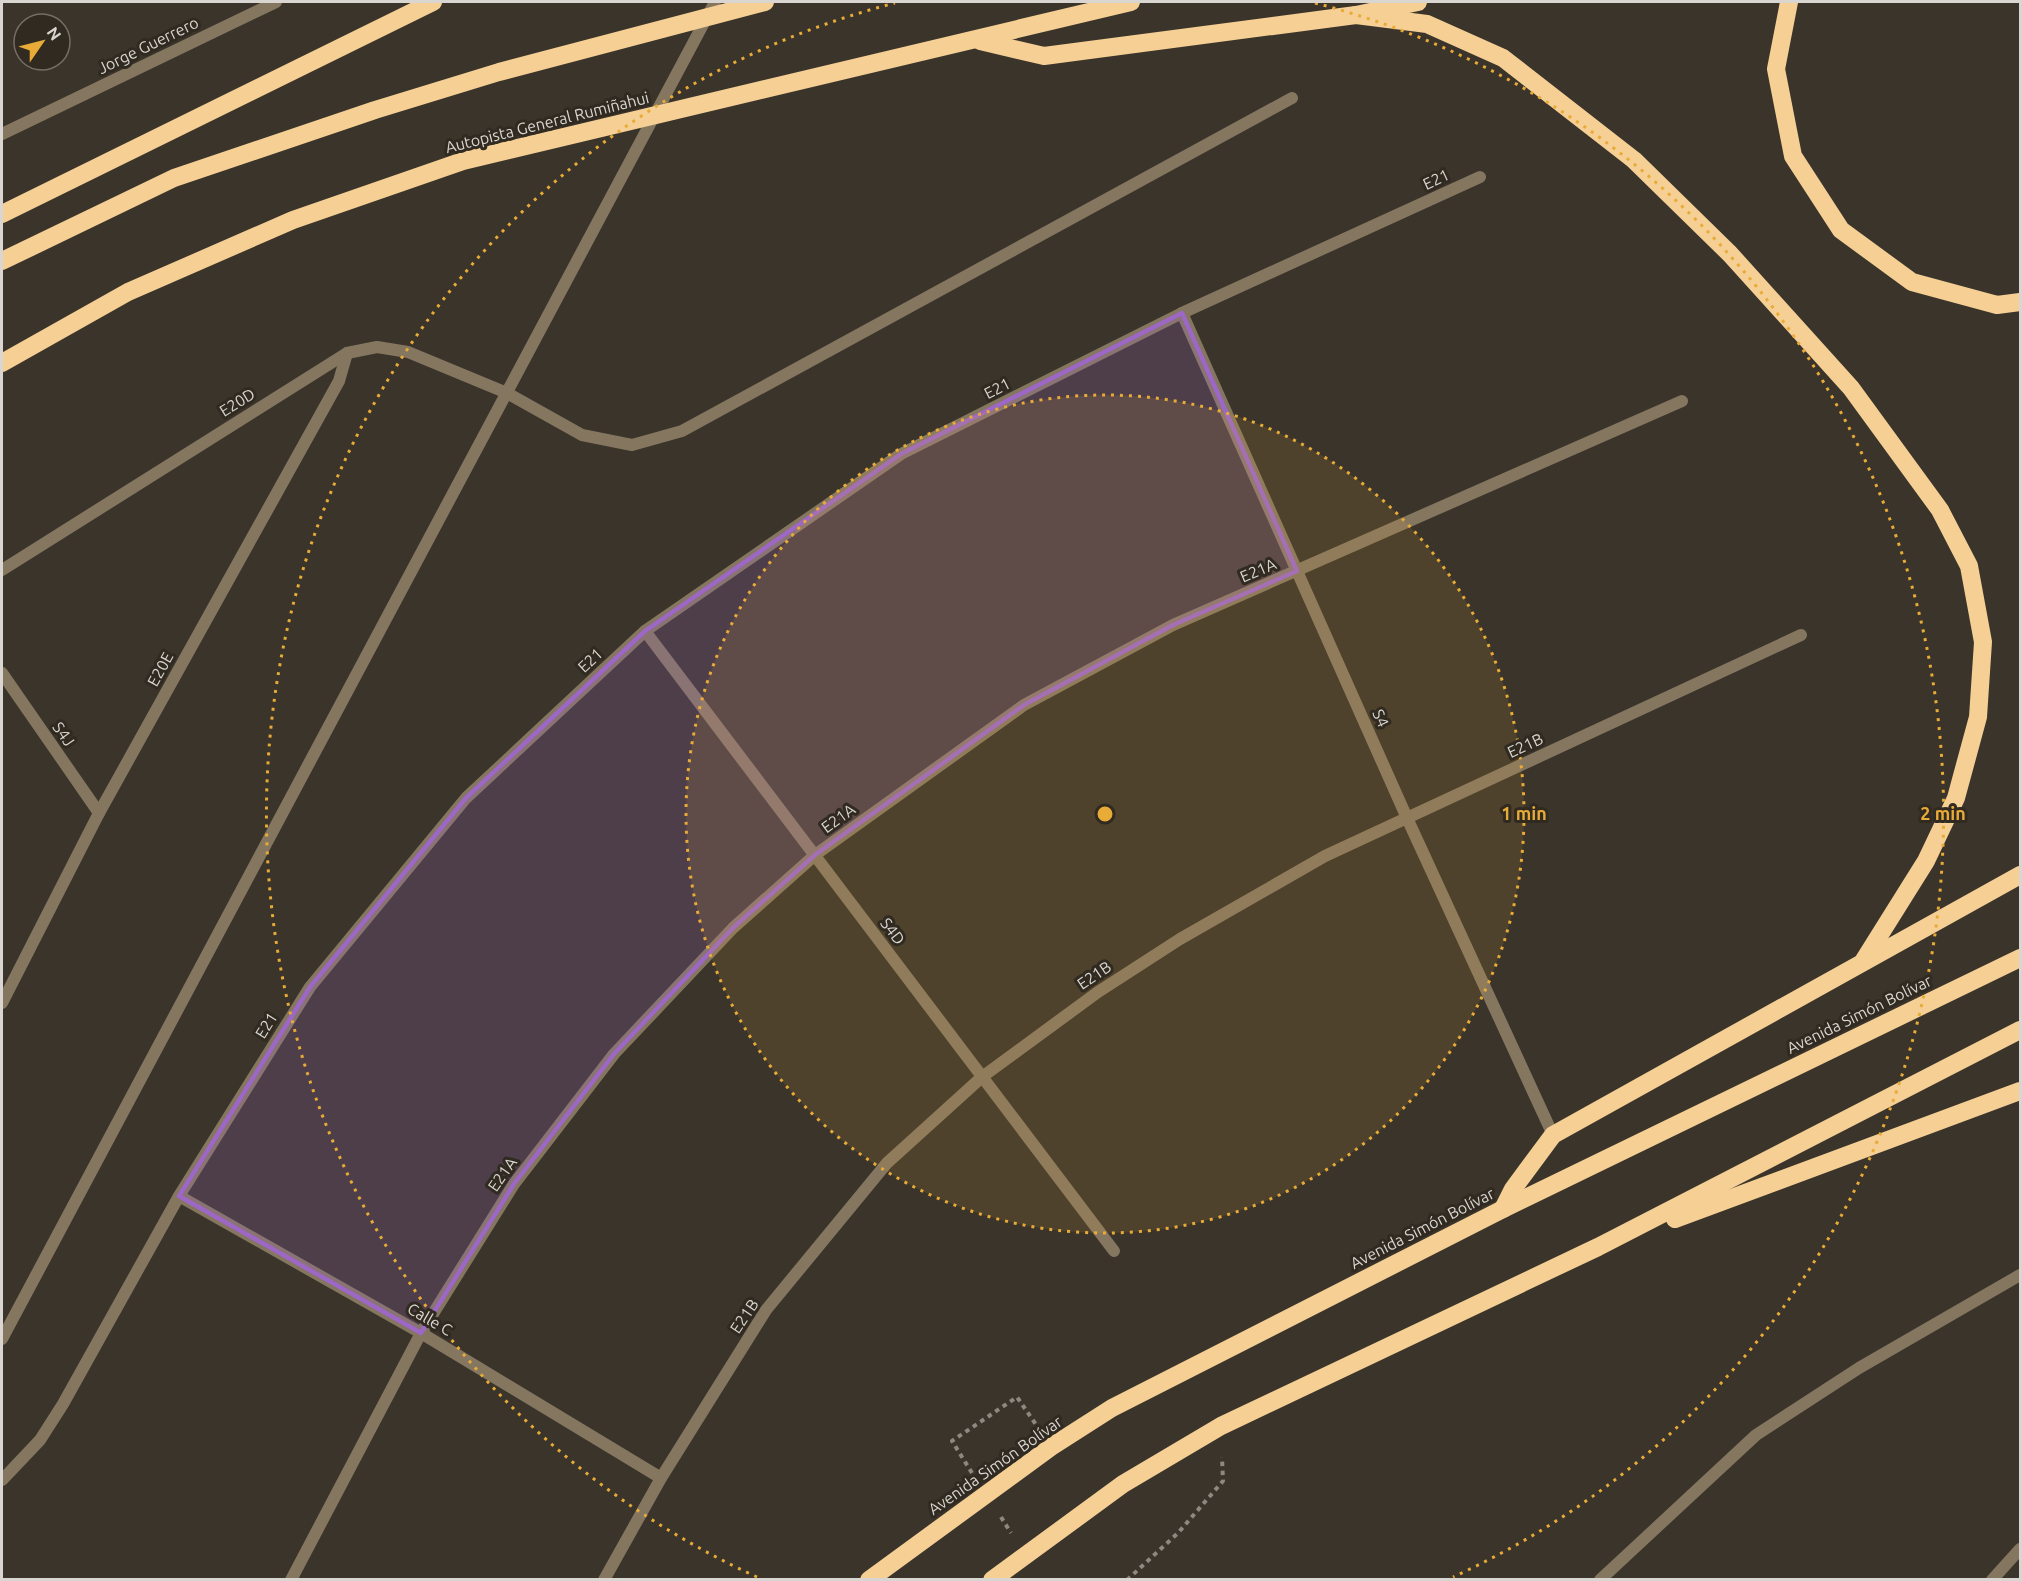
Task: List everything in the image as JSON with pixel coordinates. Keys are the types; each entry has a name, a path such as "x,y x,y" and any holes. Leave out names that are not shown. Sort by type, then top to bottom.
{"highway":[{"path":"2,214 432,2"},
{"path":"2,261 174,178 375,110 499,72 765,2"},
{"name":"Autopista General Rumiñahui","path":"2,363 128,292 273,229 464,161 1131,2"},
{"path":"976,40 1044,56 1356,15 1418,2"},
{"path":"1789,2 1776,69 1793,156 1841,230 1912,282 1997,304 2020,302"},
{"path":"1356,15 1427,24 1503,58 1634,160 1730,254 1851,388 1940,510 1965,556 1970,566 1983,642 1978,717 1956,798 1926,861 1864,960"},
{"path":"1503,1209 1513,1189 1553,1135 2020,875"},
{"name":"Avenida Simón Bolívar","path":"868,1580 1052,1447 1112,1408 1503,1209 2020,958"},
{"path":"992,1580 1124,1484 1221,1426 1598,1247 2020,1030"},
{"path":"1598,1247 2020,1091"}],"street":[{"name":"Jorge Guerrero","path":"2,134 276,2"},
{"path":"2,1339 507,393 626,165 715,2"},
{"name":"E20D","path":"2,570 347,353 377,347 408,352 507,393 582,435 632,446 682,431 1292,98"},
{"name":"E21","path":"2,1479 40,1440 63,1404 179,1196 310,987 466,798 645,631 901,454 1182,313 1480,177"},
{"name":"S4","path":"1182,313 1407,818 1553,1135"},
{"name":"E20E","path":"2,1003 99,813 339,381 347,353"},
{"name":"E21A","path":"291,1580 422,1333 514,1184 614,1054 733,928 815,855 1024,705 1173,625 1682,401"},
{"name":"S4D","path":"645,631 1114,1251"},
{"name":"E21B","path":"604,1580 661,1478 766,1310 887,1163 982,1077 1098,992 1180,939 1324,856 1801,635"},
{"name":"S4J","path":"2,674 99,813"},
{"name":"Calle C","path":"179,1196 422,1333 661,1478"},
{"path":"1600,1580 1756,1435 1859,1368 2020,1275"},
{"path":"1992,1580 2020,1549"}],"path":[{"path":"952,1441 1017,1397"},
{"path":"1127,1580 1178,1533 1223,1481 1221,1426"}],"highlighted area":[{"path":"1182,313 1297,571 1173,625 1024,705 815,855 733,928 614,1054 514,1184 421,1333 179,1196 310,987 466,798 645,631 901,454"}]}
